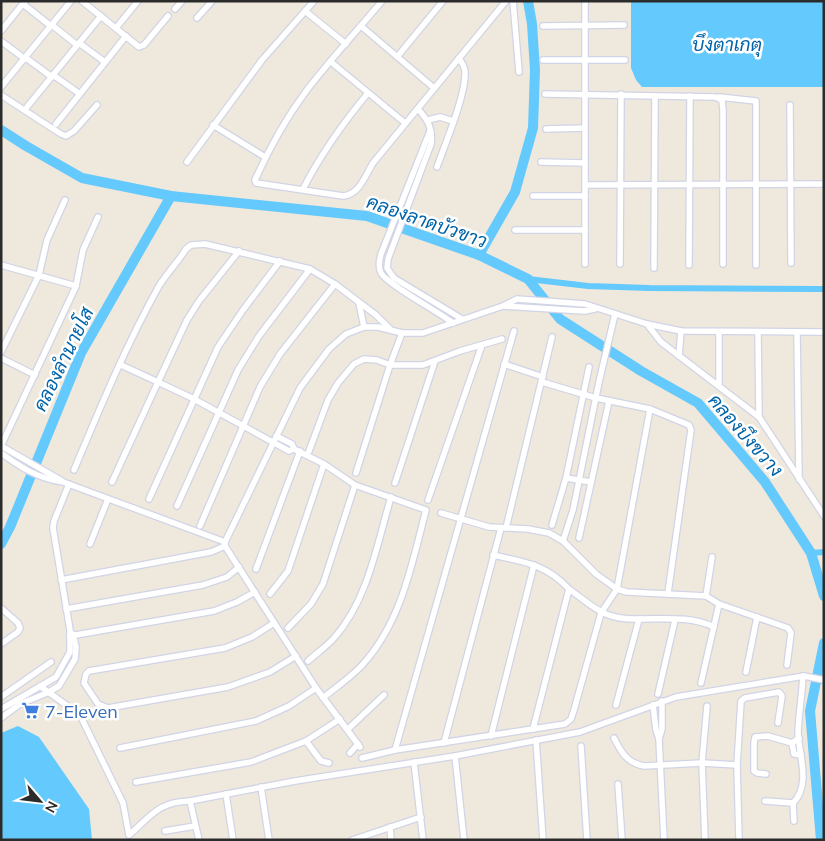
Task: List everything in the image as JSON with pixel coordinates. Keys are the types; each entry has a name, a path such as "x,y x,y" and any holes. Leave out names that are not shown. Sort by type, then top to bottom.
{"street":[{"path":"1,87 71,1"},
{"path":"82,1 90,4 100,16 139,47 142,47 168,16"},
{"path":"116,28 138,1"},
{"path":"175,9 182,1"},
{"path":"197,18 212,1"},
{"path":"187,162 213,124 262,60 314,1"},
{"path":"382,1 307,90 266,157 254,180 256,183 342,196 353,193 357,190 373,163 506,1"},
{"path":"397,57 444,1"},
{"path":"513,1 519,72"},
{"path":"584,1 585,264"},
{"path":"1,31 24,3 51,26 105,62"},
{"path":"305,11 346,44"},
{"path":"27,107 100,16"},
{"path":"543,26 624,25"},
{"path":"361,26 434,88"},
{"path":"56,124 126,36"},
{"path":"1,41 80,94"},
{"path":"437,167 460,100 465,73 459,58"},
{"path":"543,60 625,60"},
{"path":"332,62 405,123"},
{"path":"303,189 337,131 368,93"},
{"path":"545,94 690,96 756,101 756,265"},
{"path":"620,264 622,94"},
{"path":"1,95 66,136 74,131 97,105"},
{"path":"654,268 655,96"},
{"path":"689,265 690,96"},
{"path":"719,97 723,102 723,264"},
{"path":"790,105 791,263"},
{"path":"418,109 428,120 430,144 423,156 415,178 414,188 388,258 387,268 394,278 462,320"},
{"path":"428,120 440,117 453,121"},
{"path":"213,124 266,157"},
{"path":"546,128 585,128"},
{"path":"541,162 585,163"},
{"path":"415,178 408,185 379,261 382,274 453,323"},
{"path":"585,186 621,184 824,184"},
{"path":"533,196 585,196"},
{"path":"1,352 39,275 47,240 65,200"},
{"path":"98,217 83,250 76,286 1,446 5,453 22,468 48,480 66,483 225,544 316,688 359,746 350,753"},
{"path":"515,230 586,230"},
{"path":"74,470 121,365 161,284 186,249 191,245 198,244 239,251 310,269 335,284 385,322 391,330"},
{"path":"112,482 187,320 239,251"},
{"path":"148,499 218,347 280,261"},
{"path":"2,267 76,286"},
{"path":"177,506 197,459 220,414 238,370 250,350 310,269"},
{"path":"200,526 260,386 271,368 335,284"},
{"path":"61,580 211,552 225,544 300,388 328,349 346,334 364,327 378,327 402,333 423,333 503,306 517,299 597,308 647,324 681,331 824,332"},
{"path":"359,303 364,327"},
{"path":"503,306 585,307"},
{"path":"563,541 571,518 615,314"},
{"path":"647,324 662,342 759,417 824,516"},
{"path":"680,356 681,331"},
{"path":"395,750 514,332"},
{"path":"719,332 719,386"},
{"path":"758,332 759,417"},
{"path":"798,332 799,479"},
{"path":"356,472 402,333"},
{"path":"444,743 493,555 503,528 552,337"},
{"path":"309,451 328,400 346,371 354,364 364,360 377,360 390,365 423,365 482,344 502,339"},
{"path":"428,500 482,344"},
{"path":"1,358 35,375"},
{"path":"395,483 435,361"},
{"path":"504,364 582,394 650,409 687,424 690,427 668,593"},
{"path":"121,365 194,399 289,451 297,450"},
{"path":"552,525 566,478 588,367"},
{"path":"579,538 609,401"},
{"path":"362,758 395,750 565,724 571,719 601,613 617,589 650,409"},
{"path":"276,436 292,444 297,450 324,464 355,485 426,510 406,588 391,623 364,664 323,698"},
{"path":"256,569 297,450"},
{"path":"5,453 26,460 66,483"},
{"path":"1,462 5,453"},
{"path":"270,594 288,571 324,464"},
{"path":"566,478 591,482"},
{"path":"1,718 20,704 56,689 75,660 76,647 71,634 66,609 53,528 66,483"},
{"path":"288,628 312,604 323,584 355,485"},
{"path":"308,661 334,638 363,590 391,497"},
{"path":"90,544 108,499"},
{"path":"441,513 460,520 503,528 528,529 550,533 563,541 596,574 617,589 626,592 706,596 719,604 791,630 787,665"},
{"path":"493,555 534,565 551,573 601,613 614,618 703,622 714,627"},
{"path":"706,596 712,556"},
{"path":"491,736 534,565"},
{"path":"66,609 203,585 228,576 240,568"},
{"path":"533,729 568,588"},
{"path":"71,634 214,611 237,602 255,592"},
{"path":"701,683 719,604"},
{"path":"1,608 18,623 20,628 18,632 1,644"},
{"path":"746,672 757,617"},
{"path":"616,704 639,619"},
{"path":"658,694 675,620"},
{"path":"274,623 252,637 225,648 89,671 86,674 84,683 98,704 108,708 228,687 270,672 296,656"},
{"path":"1,708 56,677 69,655 71,634"},
{"path":"1,697 51,662"},
{"path":"128,837 153,812 176,801 455,756 580,732 676,697 804,676 824,680"},
{"path":"794,821 793,803 800,794 803,784 799,738 804,676"},
{"path":"40,686 80,715 123,802 128,837"},
{"path":"120,748 256,721 289,706 316,688"},
{"path":"739,840 736,765 740,705 743,699 774,692 781,694 778,723"},
{"path":"348,729 384,695"},
{"path":"659,739 662,730 662,701"},
{"path":"653,705 659,739 664,840"},
{"path":"705,840 702,763 707,706"},
{"path":"136,782 250,762 306,741 340,719"},
{"path":"766,774 754,771 755,737 768,736 792,743"},
{"path":"614,738 620,750 630,761 644,766 702,763 736,765"},
{"path":"792,743 799,738"},
{"path":"536,740 544,840"},
{"path":"306,741 321,761 329,763"},
{"path":"792,743 794,754 801,755"},
{"path":"581,746 587,840"},
{"path":"455,756 464,840"},
{"path":"414,762 423,840"},
{"path":"618,784 622,840"},
{"path":"261,787 269,840"},
{"path":"226,794 233,840"},
{"path":"190,800 198,840"},
{"path":"765,801 793,803"},
{"path":"355,839 420,817"},
{"path":"165,831 195,826"},
{"path":"390,827 391,840"}],"water":[{"name":"บึงตาเกตุ","path":"631,1 824,1 824,87 642,87 636,80 631,68"},
{"path":"18,726 39,737 89,809 92,840 1,840 1,733"}],"waterway":[{"path":"479,255 515,192 533,128 535,70 532,24 528,1"},
{"name":"คลองลาดบัวขาว","path":"1,130 82,178 171,196 367,216 479,255 528,279 560,319 641,371 698,403 765,482 811,553 824,596"},
{"name":"คลองลำนายโส","path":"1,544 10,527 81,353 171,196"},
{"name":"คลองลาดบัวขาว","path":"528,279 588,286 824,289"},
{"path":"811,553 824,552"},
{"name":"คลองบึงขวาง","path":"821,840 810,711 824,643"}],"place":[{"name":"7-Eleven","path":"31,711"}]}
